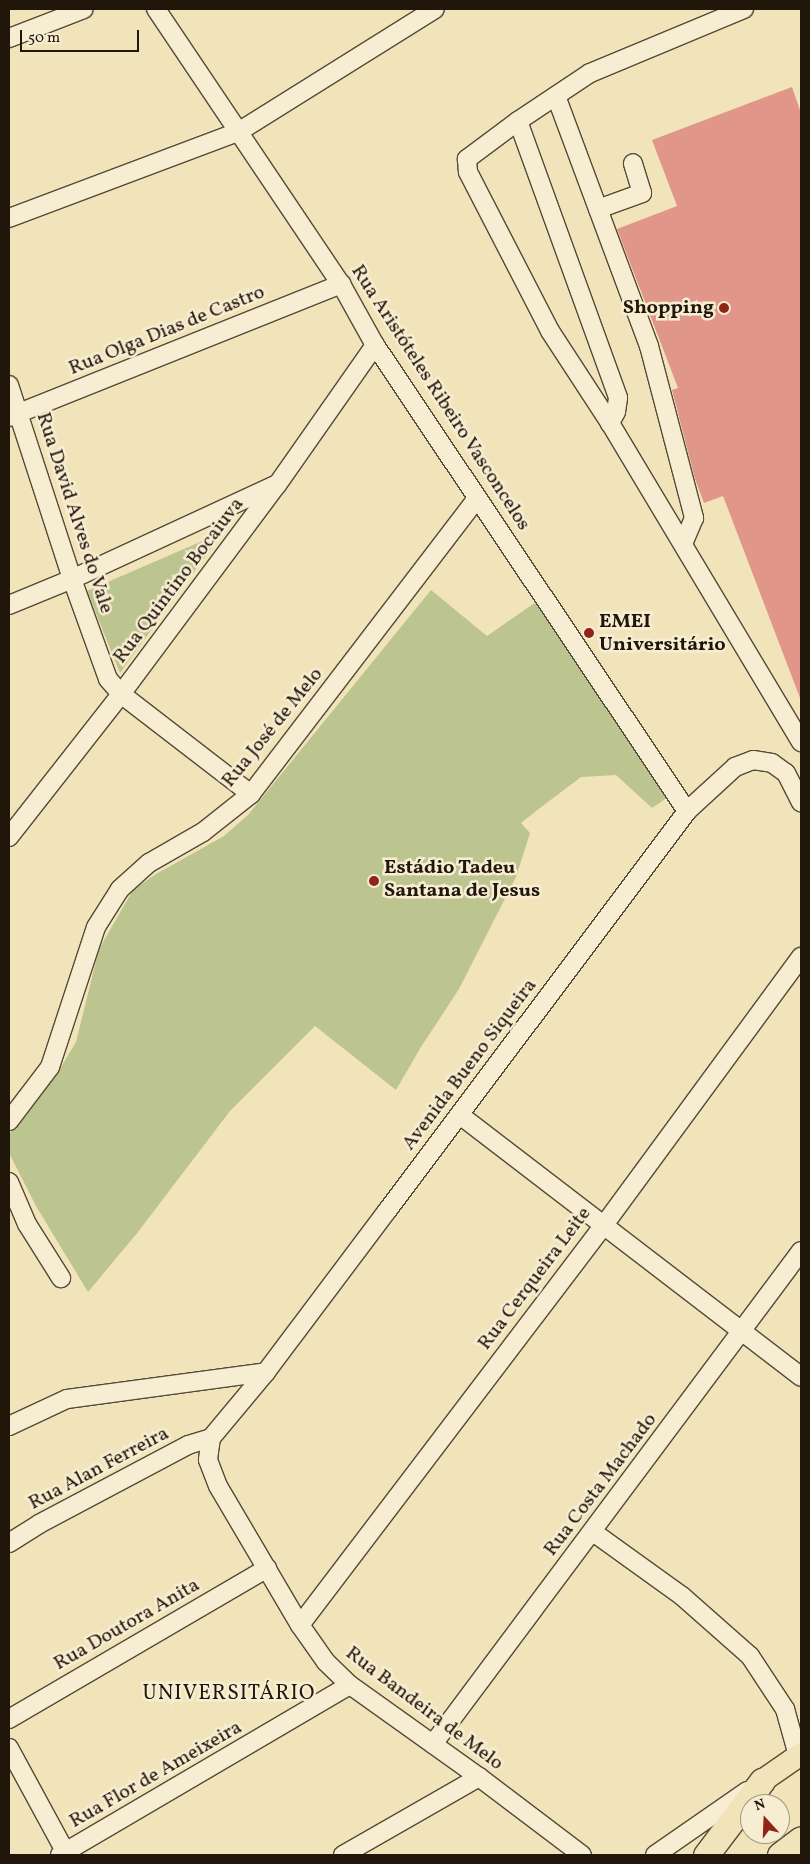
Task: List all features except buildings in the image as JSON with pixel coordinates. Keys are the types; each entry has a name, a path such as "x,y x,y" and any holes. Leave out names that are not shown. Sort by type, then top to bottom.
{"highway":[{"path":"706,1855 762,1781"},
{"path":"780,1855 801,1839"}],"main road":[{"path":"762,1781 800,1755"}],"street":[{"path":"9,38 84,9"},
{"name":"Rua Aristóteles Ribeiro Vasconcelos","path":"156,9 342,284 376,345 687,812"},
{"path":"9,218 238,132 435,9"},
{"path":"744,9 590,73 518,121 467,159 468,172 550,331 610,423 684,544 801,742"},
{"path":"556,96 649,346 694,518 684,544"},
{"path":"518,121 618,398 616,412 610,423"},
{"path":"598,209 642,193 632,163"},
{"name":"Rua Olga Dias de Castro","path":"14,415 342,284"},
{"name":"Rua Quintino Bocaiuva","path":"9,837 121,694 277,484 376,345"},
{"name":"Rua David Alves do Vale","path":"9,385 14,415 108,679 121,694 252,794"},
{"path":"9,605 277,484"},
{"name":"Rua José de Melo","path":"9,1121 50,1067 96,928 120,889 149,863 203,832 252,794 478,498"},
{"name":"Avenida Bueno Siqueira","path":"212,1438 266,1372 687,812 735,767 753,760 772,763 786,774 801,802"},
{"name":"Rua Cerqueira Leite","path":"300,1625 604,1224 801,957"},
{"path":"460,1115 801,1377"},
{"path":"9,1182 27,1224 61,1278"},
{"name":"Rua Costa Machado","path":"433,1744 801,1251"},
{"path":"9,1426 67,1399 266,1372"},
{"name":"Rua Bandeira de Melo","path":"212,1438 208,1460 218,1486 300,1625 326,1662 350,1685 479,1777 582,1855"},
{"name":"Rua Alan Ferreira","path":"9,1544 39,1524 188,1445 212,1438"},
{"path":"593,1532 682,1596 750,1656 785,1709 800,1755"},
{"name":"Rua Doutora Anita","path":"9,1719 267,1568"},
{"name":"Rua Flor de Ameixeira","path":"64,1854 350,1685"},
{"path":"9,1748 64,1854"},
{"path":"343,1855 479,1777"},
{"path":"655,1855 762,1781"}],"green space":[{"path":"223,532 120,673 87,591"},
{"path":"431,590 487,636 536,602 668,797 652,808 616,775 581,777 521,823 530,833 516,877 459,989 421,1047 396,1090 315,1026 230,1111 138,1232 88,1292 36,1206 9,1153 9,1134 61,1067 76,1042 99,949 133,890 156,874 224,836 248,815"}],"place":[{"name":"Shopping","path":"724,308"},
{"name":"EMEI Universitário","path":"589,633"},
{"name":"Estádio Tadeu Santana de Jesus","path":"374,881"}],"district":[{"name":"UNIVERSITÁRIO","path":"229,1694"}]}
